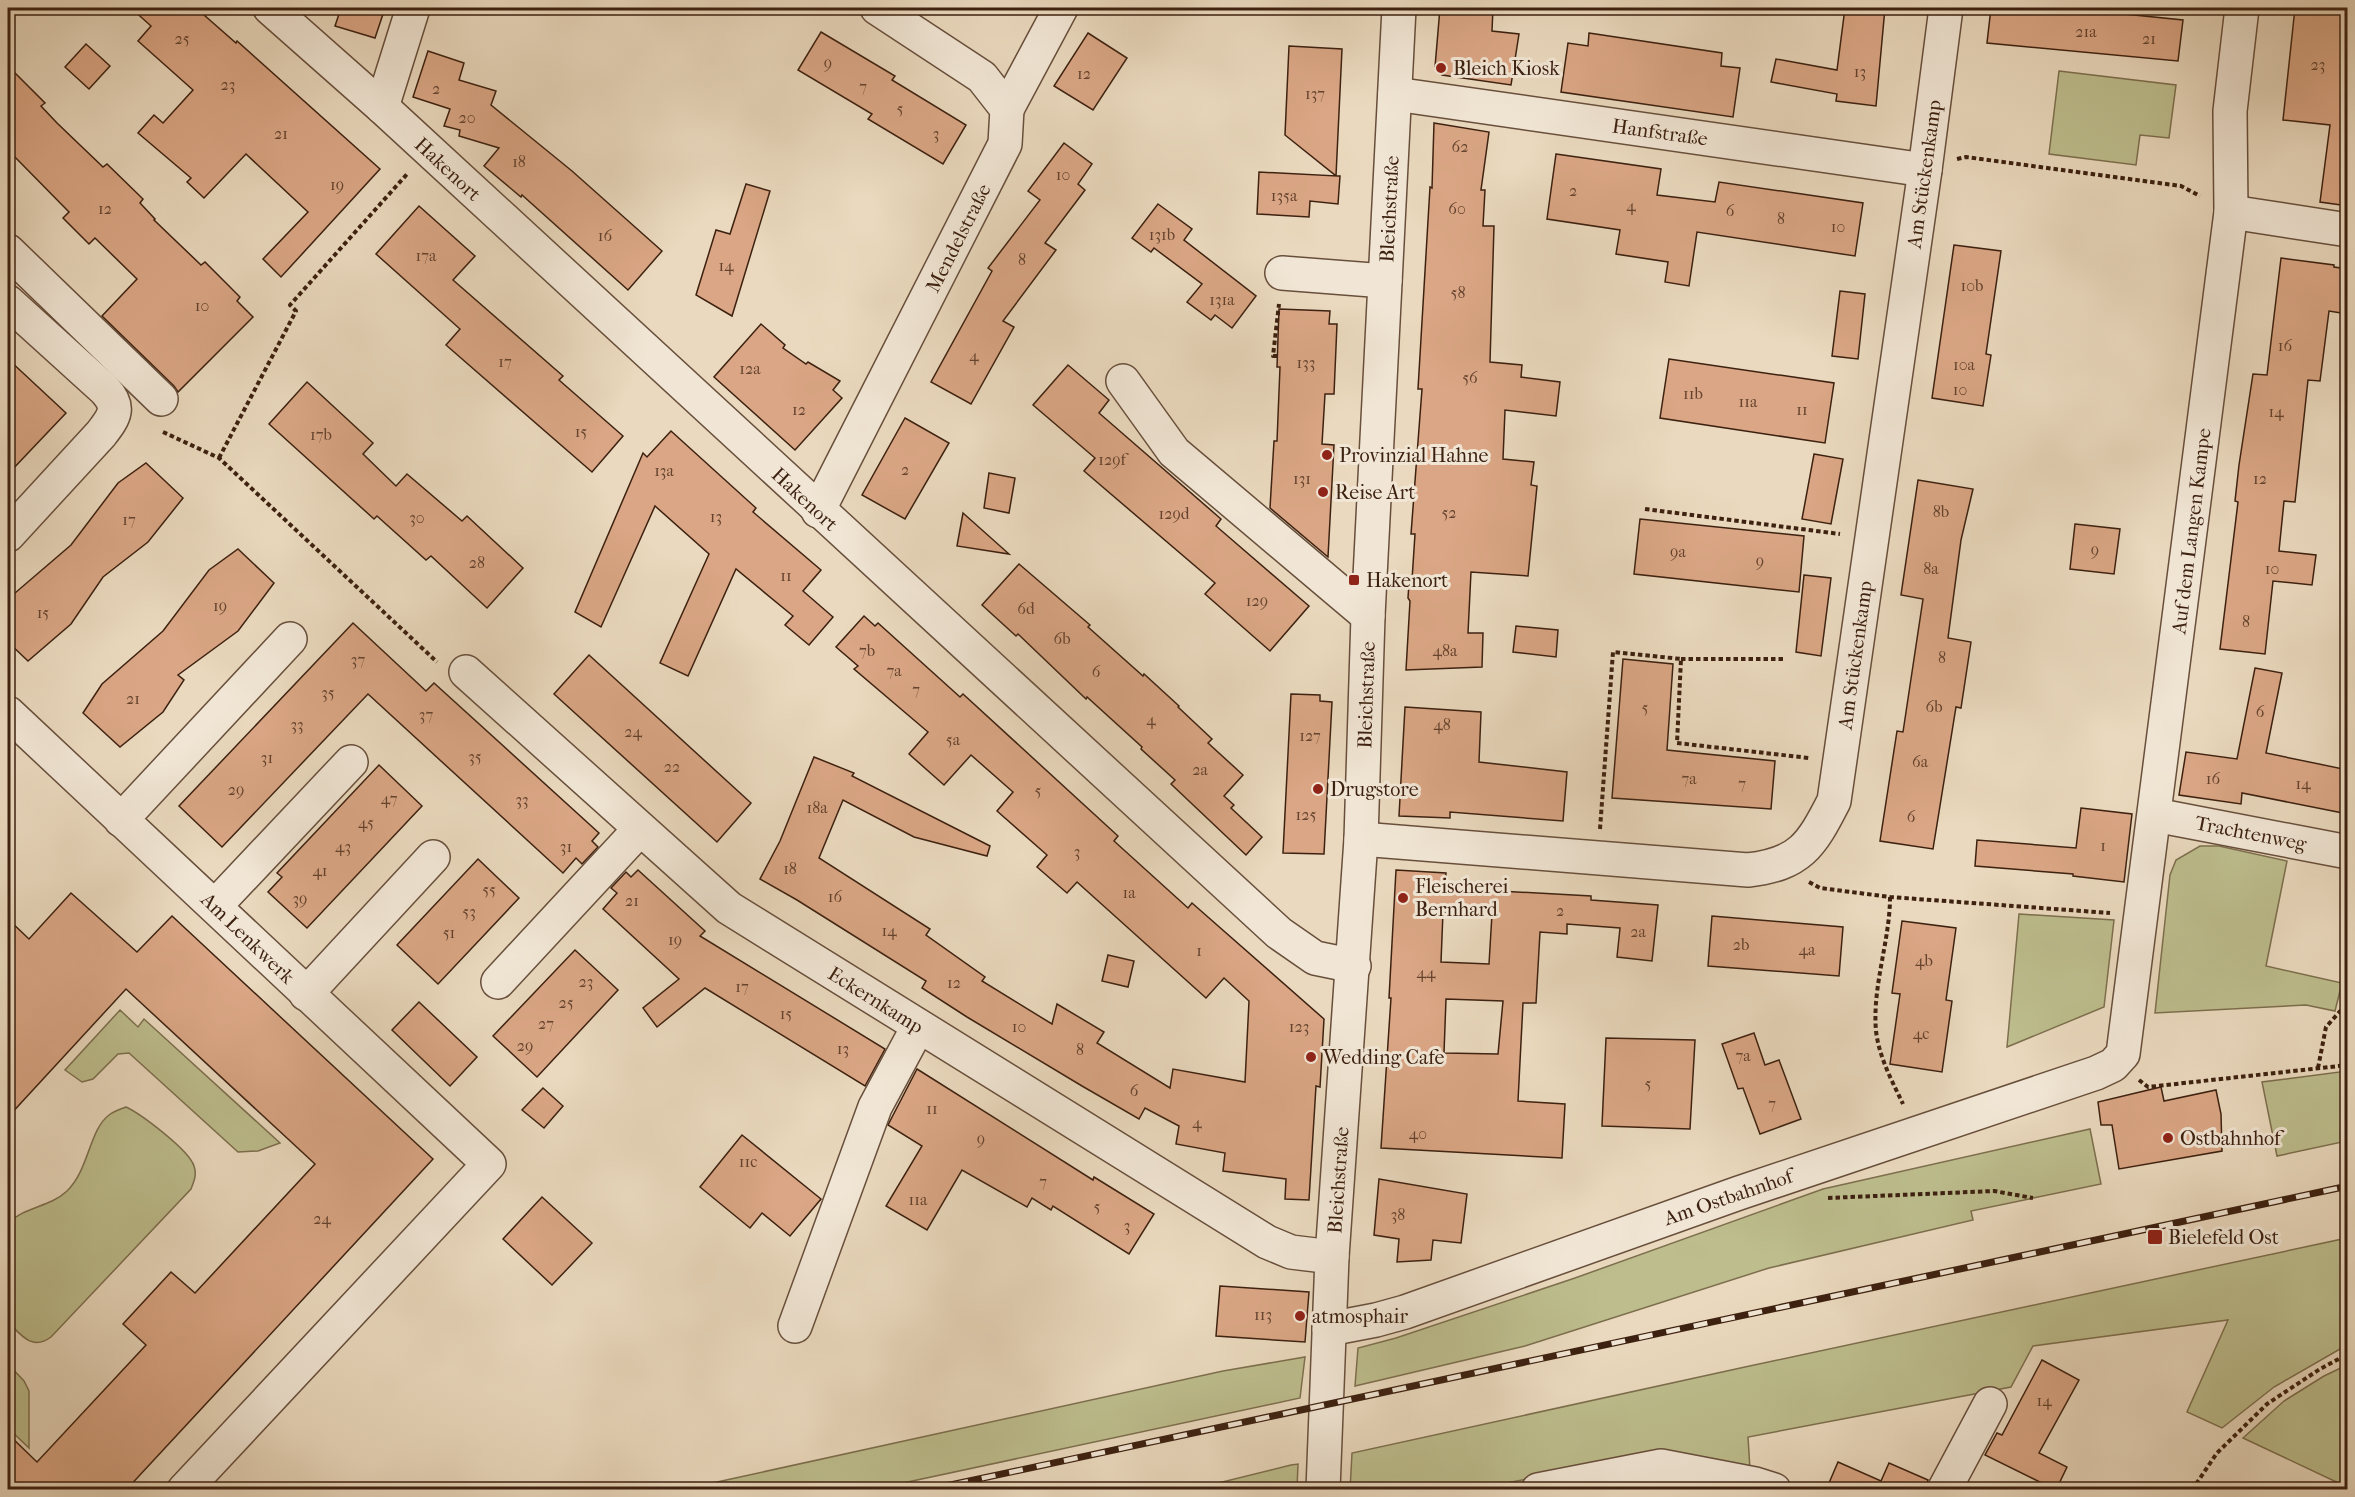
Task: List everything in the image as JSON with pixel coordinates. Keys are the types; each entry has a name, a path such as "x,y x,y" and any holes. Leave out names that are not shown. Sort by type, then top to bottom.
{"street":[{"name":"Hakenort","path":"270,8 382,107 818,511 1279,933 1315,958 1354,966"},
{"path":"382,107 413,8"},
{"path":"877,8 982,77 1007,109 1061,8"},
{"name":"Bleichstraße","path":"1323,1490 1332,1257 1354,966 1361,839 1368,616 1399,8"},
{"name":"Am Stückenkamp","path":"1361,839 1748,870 1773,867 1794,858 1816,836 1834,801 1925,170 1946,8"},
{"name":"Auf dem Langen Kampe","path":"2123,1054 2231,212 2230,111 2242,8"},
{"name":"Hanfstraße","path":"1395,94 1925,170"},
{"name":"Mendelstraße","path":"818,511 1005,144 1007,109"},
{"path":"2231,212 2348,230"},
{"path":"8,251 161,415"},
{"path":"1282,273 1385,281"},
{"path":"8,302 104,389 113,399 116,408 101,434 8,535"},
{"path":"1123,381 1174,452 1368,616"},
{"path":"121,820 290,639"},
{"name":"Eckernkamp","path":"466,672 729,908 1267,1242 1291,1252 1332,1257"},
{"name":"Am Lenkwerk","path":"8,713 489,1164 184,1490"},
{"path":"215,906 351,762"},
{"name":"Trachtenweg","path":"2155,815 2348,852"},
{"path":"498,982 640,829"},
{"path":"306,993 433,857"},
{"path":"795,1326 875,1107 918,1027"},
{"name":"Am Ostbahnhof","path":"1329,1329 1405,1312 1916,1132 2096,1073 2113,1065 2123,1054"},
{"path":"1944,1490 1990,1404"},
{"path":"1538,1490 1661,1466 1755,1484 1774,1490"}],"path":[{"path":"219,458 296,311 290,305 428,150"},
{"path":"1925,170 1966,157 2147,181 2181,186 2231,212"},
{"path":"1277,356 1273,356 1282,273"},
{"path":"161,415 219,458 458,681 466,672"},
{"path":"1645,509 1872,538"},
{"path":"1598,858 1612,652 1681,658 1784,659"},
{"path":"1681,658 1677,743 1840,762"},
{"path":"1794,858 1809,882 1820,888 1890,897 2141,916"},
{"path":"1890,897 1876,1007 1876,1031 1882,1059 1916,1132"},
{"path":"2318,1068 2326,1027 2343,1008 2347,990"},
{"path":"2123,1054 2141,1083 2148,1087 2348,1065"},
{"path":"1826,1198 1994,1191 2033,1198"},
{"path":"2192,1490 2217,1453 2267,1404 2320,1369 2348,1354"}],"green space":[{"path":"2059,71 2176,85 2169,138 2140,135 2136,165 2049,154"},
{"path":"2200,846 2219,846 2287,861 2266,966 2342,983 2335,1011 2306,1005 2155,1013 2170,875 2176,860"},
{"path":"2019,914 2114,920 2104,1007 2007,1047"},
{"path":"120,1010 138,1027 144,1019 280,1143 258,1151 238,1152 129,1053 118,1054 93,1079 82,1082 65,1070"},
{"path":"2347,1071 2347,1141 2277,1156 2262,1082"},
{"path":"126,1107 164,1133 190,1159 195,1172 191,1189 51,1337 38,1342 27,1340 8,1322 8,1224 21,1214 60,1197 67,1191 80,1172 102,1122 111,1114"},
{"path":"2090,1129 2101,1184 1971,1211 1973,1220 1769,1268 1525,1346 1355,1386 1358,1348 1396,1338 1575,1278 1823,1189"},
{"path":"2347,1238 2347,1345 2274,1387 2222,1428 2187,1412 2228,1320 2033,1346 2011,1387 1748,1437 1750,1469 1659,1454 1475,1489 1350,1490 1352,1453"},
{"path":"1305,1357 1300,1398 875,1489 685,1489 1223,1371"},
{"path":"8,1364 24,1381 29,1391 29,1448 8,1428"},
{"path":"2347,1365 2347,1487 2243,1438 2284,1401 2324,1376"},
{"path":"1298,1464 1297,1489 1194,1489 1291,1465"}],"building":[{"path":"131,8 196,8 236,43 237,41 380,169 281,277 263,259 308,212 246,154 204,198 187,182 191,178 138,133 154,115 163,123 193,90 138,41 151,26"},
{"path":"341,8 385,8 375,38 335,26"},
{"path":"1440,8 1493,8 1492,31 1519,34 1511,85 1442,75 1435,67"},
{"path":"1845,8 1885,8 1876,106 1836,101 1837,94 1771,82 1776,59 1837,70"},
{"path":"1991,8 2056,10 2056,8 2065,8 2183,20 2178,61 1987,43"},
{"path":"2295,8 2348,8 2348,206 2320,202 2330,125 2283,120"},
{"path":"821,32 895,76 892,80 966,125 943,164 868,119 872,114 798,70"},
{"path":"1088,33 1127,58 1093,110 1054,86"},
{"path":"1589,33 1722,53 1721,66 1740,68 1733,117 1561,92 1568,43 1588,46"},
{"path":"86,44 110,66 89,89 65,67"},
{"path":"1289,46 1342,49 1336,176 1285,135"},
{"path":"428,51 464,63 459,80 496,91 491,105 572,171 662,251 628,290 522,195 521,197 484,166 499,148 459,136 460,130 444,126 450,109 413,97"},
{"path":"8,66 45,103 41,106 57,123 103,167 107,164 143,199 140,203 154,220 201,265 205,262 240,297 237,301 253,317 178,392 102,316 137,279 95,238 89,244 63,218 69,212 8,150"},
{"path":"1434,123 1489,132 1481,190 1485,190 1483,226 1494,226 1490,362 1522,365 1521,377 1560,382 1556,416 1505,410 1503,459 1534,462 1531,485 1537,486 1528,576 1471,572 1468,633 1483,633 1482,667 1406,670 1410,601 1408,598 1409,583 1412,580 1415,534 1411,534 1422,389 1418,389 1430,187 1432,188"},
{"path":"1064,143 1092,164 1078,184 1085,190 1045,243 1056,250 1003,321 1014,327 971,404 931,382 992,271 988,268 1040,200 1028,191"},
{"path":"1556,154 1661,169 1657,195 1715,202 1719,182 1863,203 1855,256 1697,232 1689,286 1665,282 1668,262 1616,254 1620,230 1547,219"},
{"path":"1259,172 1340,176 1338,204 1310,201 1309,217 1257,214"},
{"path":"746,184 770,191 732,316 696,295 716,230 730,234"},
{"path":"1158,204 1192,229 1184,240 1256,296 1232,328 1215,315 1211,320 1187,302 1202,284 1154,248 1151,252 1132,238"},
{"path":"419,206 475,256 453,280 563,376 559,380 623,436 592,472 446,345 460,329 376,254"},
{"path":"1954,245 2001,251 1986,354 1991,355 1983,406 1932,398"},
{"path":"2281,258 2348,269 2348,314 2329,311 2320,381 2308,380 2295,502 2284,501 2279,551 2316,555 2312,585 2273,581 2265,654 2220,649 2238,502 2235,501 2239,465 2253,374 2267,375"},
{"path":"1840,291 1865,294 1858,359 1832,356"},
{"path":"1279,309 1330,311 1329,324 1337,324 1334,394 1325,394 1322,444 1334,445 1328,557 1270,508 1274,441 1277,441 1280,367 1277,367"},
{"path":"761,324 785,345 783,348 806,364 808,362 840,381 833,390 842,398 795,450 714,377"},
{"path":"8,359 66,413 8,474"},
{"path":"1669,359 1834,383 1825,443 1660,418"},
{"path":"1068,365 1109,400 1099,413 1221,519 1216,526 1309,606 1270,651 1205,594 1215,583 1084,471 1095,458 1033,405"},
{"path":"307,382 373,443 363,454 396,486 407,474 462,521 467,516 523,568 487,608 431,556 426,560 377,516 374,519 269,424"},
{"path":"905,418 949,443 905,519 862,495"},
{"path":"671,431 756,508 753,512 821,570 803,591 833,617 809,645 785,625 793,616 736,569 688,676 660,663 709,554 655,506 601,627 575,612 643,453 647,457"},
{"path":"1814,454 1843,459 1831,524 1802,519"},
{"path":"146,463 183,498 148,542 103,577 71,624 28,661 8,642 8,599 71,545 118,483"},
{"path":"989,473 1015,478 1009,513 984,508"},
{"path":"1918,480 1973,489 1961,540 1948,638 1971,642 1961,708 1956,707 1933,849 1880,841 1897,731 1903,732 1923,599 1901,595"},
{"path":"963,513 1009,554 957,546"},
{"path":"1640,519 1804,536 1799,592 1634,574"},
{"path":"2075,524 2120,529 2114,574 2070,569"},
{"path":"238,549 274,583 238,631 178,675 184,680 163,712 120,747 83,713 102,684 163,631 209,570"},
{"path":"1019,564 1179,706 1212,739 1208,743 1243,775 1224,796 1234,805 1231,808 1262,837 1246,855 1171,784 1175,780 1141,749 1142,747 1087,697 1086,699 1018,634 1016,636 982,605"},
{"path":"1804,575 1831,578 1821,656 1796,652"},
{"path":"864,616 875,626 878,623 960,697 963,694 1118,836 1114,841 1188,908 1192,903 1324,1019 1320,1087 1316,1086 1309,1200 1285,1199 1286,1179 1223,1171 1225,1153 1176,1144 1179,1126 1145,1108 1139,1119 1082,1086 967,1017 922,988 926,981 760,879 780,841 814,757 854,773 852,776 990,846 987,856 914,837 843,800 819,858 930,929 926,935 985,977 982,981 1052,1024 1057,1004 1104,1032 1097,1043 1170,1088 1173,1069 1245,1082 1249,1001 1224,978 1206,998 1077,882 1067,893 1037,867 1047,855 997,811 1013,792 971,755 944,785 909,754 928,732 854,669 858,666 836,647"},
{"path":"353,623 426,691 434,683 599,833 592,841 598,847 582,864 576,858 563,873 368,694 222,847 179,806"},
{"path":"1516,626 1558,630 1556,657 1513,652"},
{"path":"589,655 751,803 717,842 554,694"},
{"path":"1623,659 1673,664 1667,750 1775,761 1771,809 1612,798"},
{"path":"2255,668 2282,673 2266,753 2348,770 2348,814 2242,793 2241,804 2179,795 2186,752 2237,759"},
{"path":"1291,694 1320,695 1320,701 1332,702 1324,854 1283,853"},
{"path":"1405,707 1481,712 1479,762 1567,772 1563,821 1450,812 1450,818 1399,816"},
{"path":"379,765 422,806 307,928 268,892 282,877 277,873"},
{"path":"2081,808 2132,814 2124,882 2073,876 2073,874 1975,866 1977,840 2076,848"},
{"path":"478,859 519,898 438,984 397,945"},
{"path":"638,870 705,931 700,936 885,1049 865,1086 705,988 657,1027 643,1008 679,979 603,909 617,893 611,888 626,872 631,877"},
{"path":"1396,870 1446,873 1445,888 1591,896 1591,900 1658,905 1652,961 1617,957 1620,928 1567,924 1567,934 1540,932 1536,1003 1523,1003 1518,1101 1565,1104 1562,1158 1381,1148 1391,998 1389,998","holes":["1443,912 1492,914 1489,964 1441,962","1446,999 1503,1001 1498,1054 1444,1053"]},
{"path":"71,893 137,952 172,916 433,1159 126,1490 8,1490 8,1434 37,1462 146,1345 123,1324 171,1272 195,1293 315,1164 126,989 8,1117 8,919 29,939"},
{"path":"1712,916 1843,927 1839,976 1708,966"},
{"path":"1902,921 1956,928 1946,1000 1952,1001 1942,1072 1890,1064 1900,994 1892,993"},
{"path":"575,950 618,990 537,1077 493,1036"},
{"path":"1108,955 1134,961 1128,987 1102,981"},
{"path":"419,1002 477,1057 450,1086 392,1030"},
{"path":"1754,1033 1765,1065 1779,1060 1801,1119 1760,1134 1743,1088 1738,1089 1722,1044"},
{"path":"1606,1038 1695,1040 1690,1129 1602,1126"},
{"path":"917,1069 1093,1180 1094,1177 1154,1214 1129,1254 1053,1206 1051,1210 1032,1198 1027,1207 962,1170 927,1230 886,1206 922,1146 888,1125"},
{"name":"Ostbahnhof","path":"2161,1087 2164,1101 2216,1090 2221,1114 2222,1151 2119,1169 2112,1125 2101,1125 2098,1102"},
{"path":"543,1088 563,1106 544,1128 522,1110"},
{"path":"742,1135 821,1199 790,1236 762,1213 750,1228 700,1187"},
{"path":"1379,1179 1467,1194 1461,1243 1433,1240 1431,1260 1397,1262 1399,1239 1374,1235"},
{"path":"542,1197 592,1243 552,1285 503,1239"},
{"path":"1220,1286 1309,1292 1305,1342 1216,1336"},
{"path":"2042,1360 2079,1380 2039,1453 2067,1467 2056,1490 1985,1455 1997,1433 2002,1435"},
{"path":"1838,1462 1881,1481 1889,1463 1928,1480 1925,1490 1826,1490"}],"railway":[{"path":"927,1490 2348,1186"}],"place":[{"name":"Bleich Kiosk","path":"1441,68"},
{"name":"Provinzial Hahne","path":"1327,455"},
{"name":"Reise Art","path":"1323,492"},
{"name":"Hakenort","path":"1354,580"},
{"name":"Drugstore","path":"1318,789"},
{"name":"Fleischerei Bernhard","path":"1403,898"},
{"name":"Wedding Cafe","path":"1311,1057"},
{"name":"Ostbahnhof","path":"2168,1138"},
{"name":"Bielefeld Ost","path":"2155,1237"},
{"name":"atmosphair","path":"1300,1316"}]}
